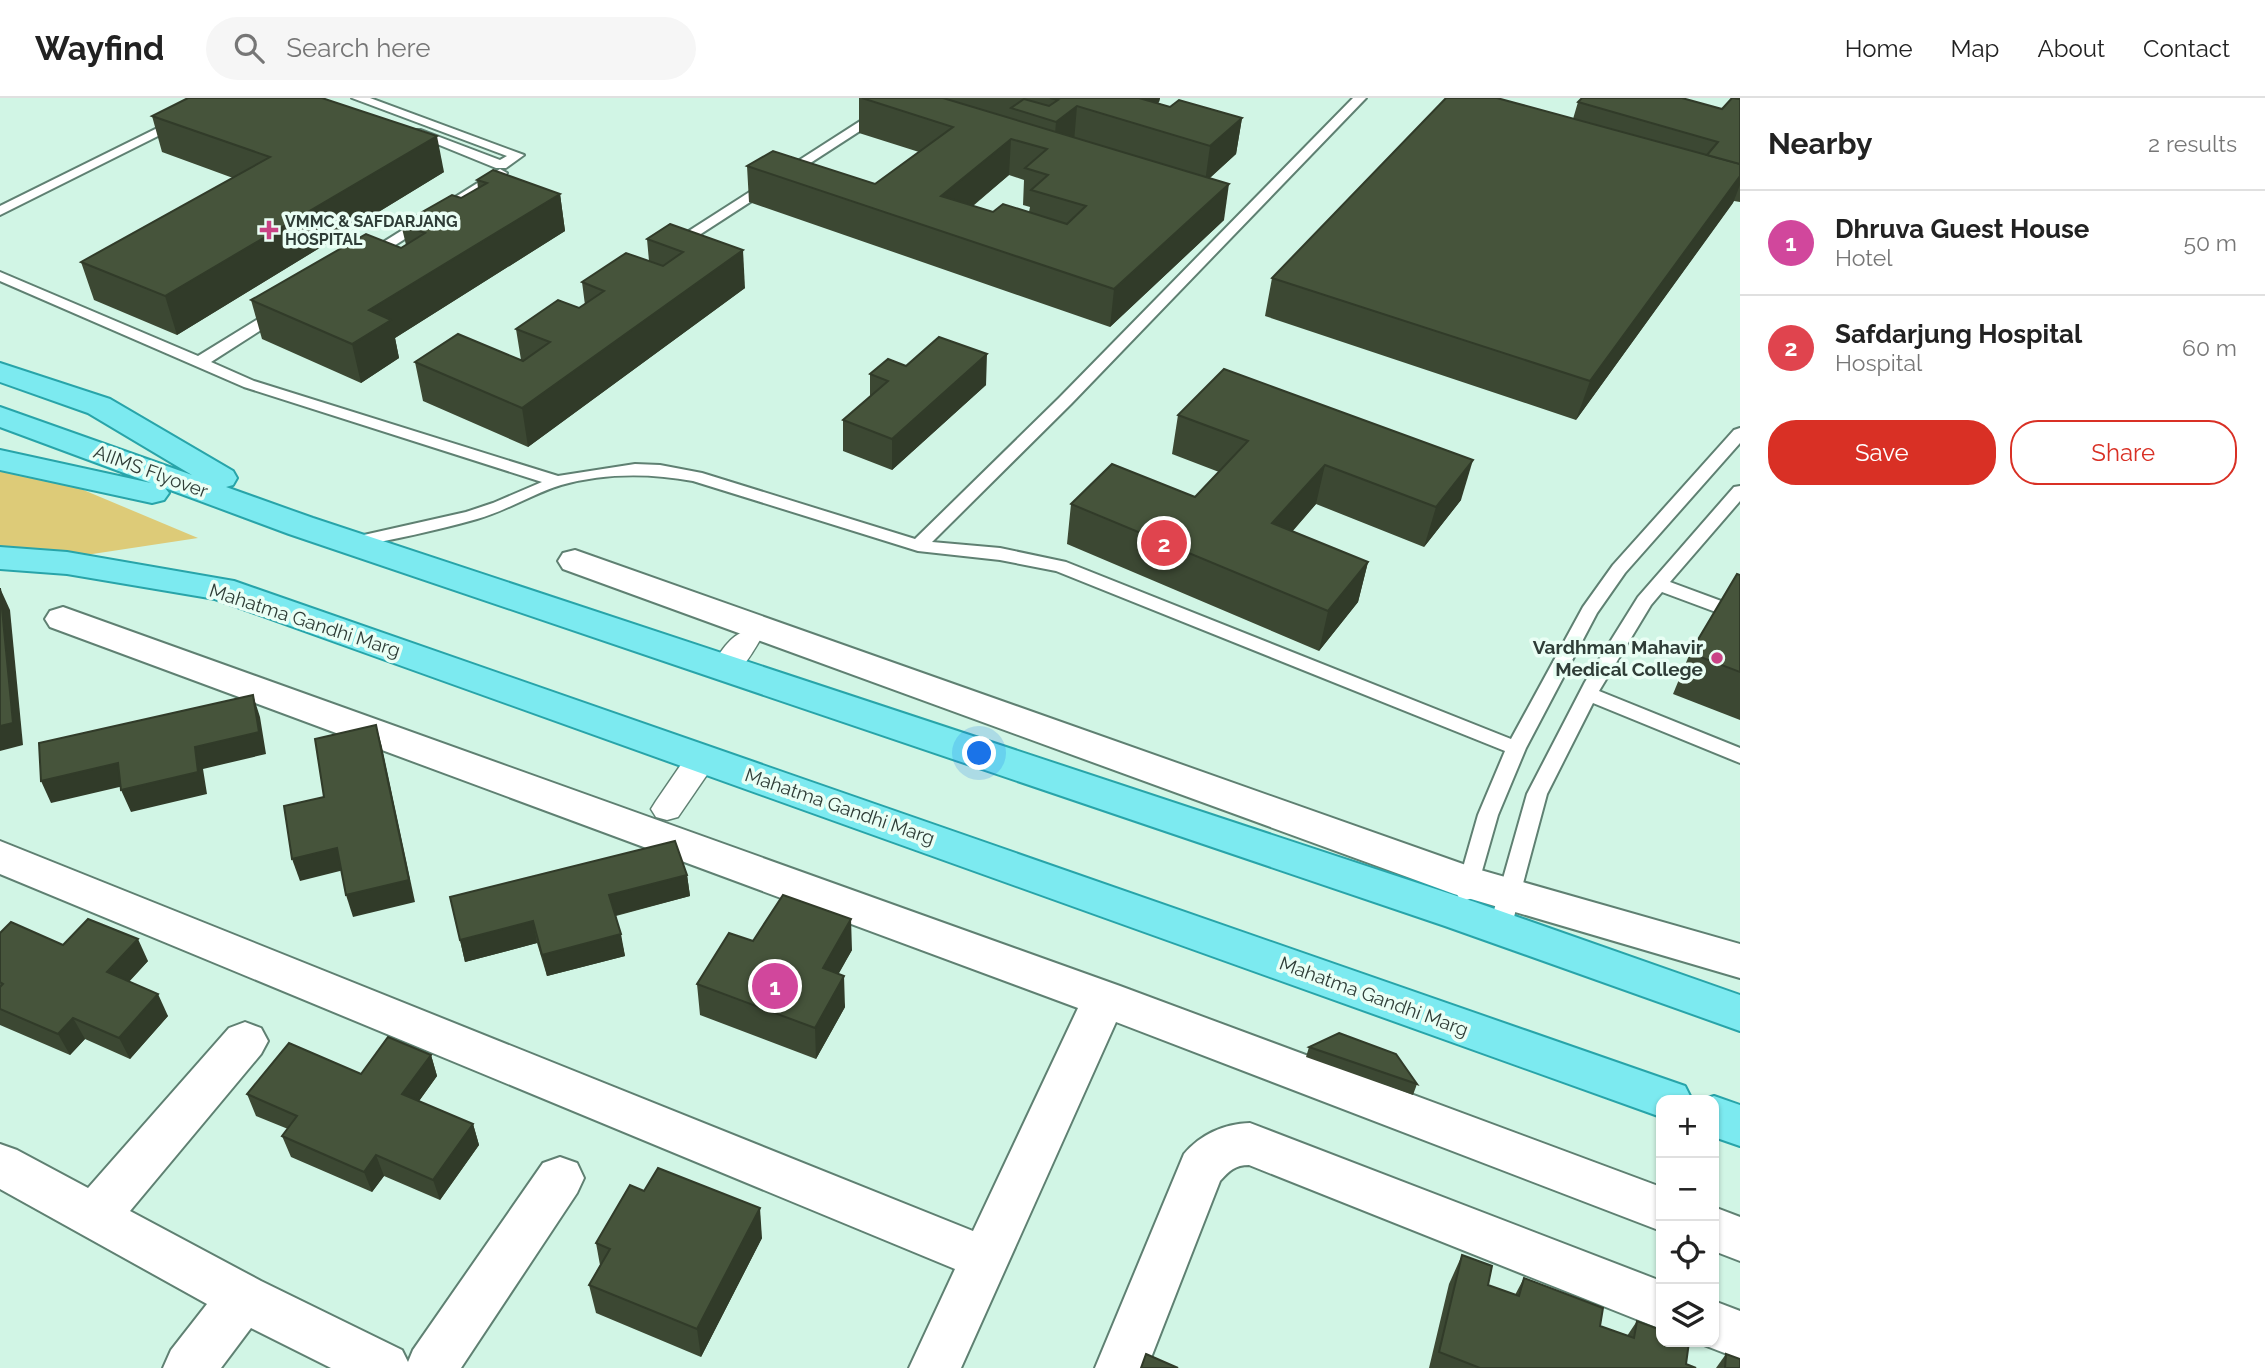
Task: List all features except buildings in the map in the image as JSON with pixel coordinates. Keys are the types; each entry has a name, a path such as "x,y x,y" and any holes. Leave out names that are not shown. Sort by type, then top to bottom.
{"main road":[{"path":"0,372 99,406 301,526"},
{"name":"AIIMS Flyover","path":"0,416 301,526"},
{"path":"0,460 301,526 735,654 1464,898"},
{"name":"Mahatma Gandhi Marg","path":"0,558 67,563 221,589 1656,1096"},
{"path":"1504,912 1740,1013"},
{"path":"1719,1118 1740,1126"}],"street":[{"path":"575,561 1504,912 1740,961"},
{"path":"63,619 1104,999 1656,1207"},
{"path":"667,808 702,758"},
{"path":"0,857 986,1259"},
{"path":"934,1368 1104,999"},
{"path":"94,1217 244,1041"},
{"path":"1121,1368 1201,1169 1214,1153 1231,1144 1250,1144 1656,1303"},
{"path":"0,1165 243,1297 384,1368"},
{"path":"431,1368 560,1178"},
{"path":"1719,1231 1740,1239"},
{"path":"189,1368 243,1297"},
{"path":"1719,1327 1740,1335"}],"lane":[{"path":"0,211 228,98"},
{"path":"918,546 1065,401 1237,215 1360,98"},
{"path":"355,104 501,165 506,162 502,171 360,261"},
{"path":"688,236 888,108"},
{"path":"0,276 248,384 557,481"},
{"path":"198,363 291,305"},
{"path":"1464,898 1488,815 1516,748 1589,611 1619,569 1740,433"},
{"path":"352,543 477,514 557,481 611,471 660,470 696,477 918,546 1000,554 1060,566 1516,748"},
{"path":"1504,912 1537,794 1588,694 1644,601 1740,491"},
{"path":"1658,584 1740,615"},
{"path":"1588,694 1740,756"}],"shaded area":[{"path":"0,455 198,538 0,568"}],"place":[{"name":"VMMC & SAFDARJANG HOSPITAL","path":"269,230"},
{"name":"Safdarjung Hospital","path":"1164,543"},
{"name":"Vardhman Mahavir Medical College","path":"1717,658"},
{"name":"Dhruva Guest House","path":"775,986"}]}
